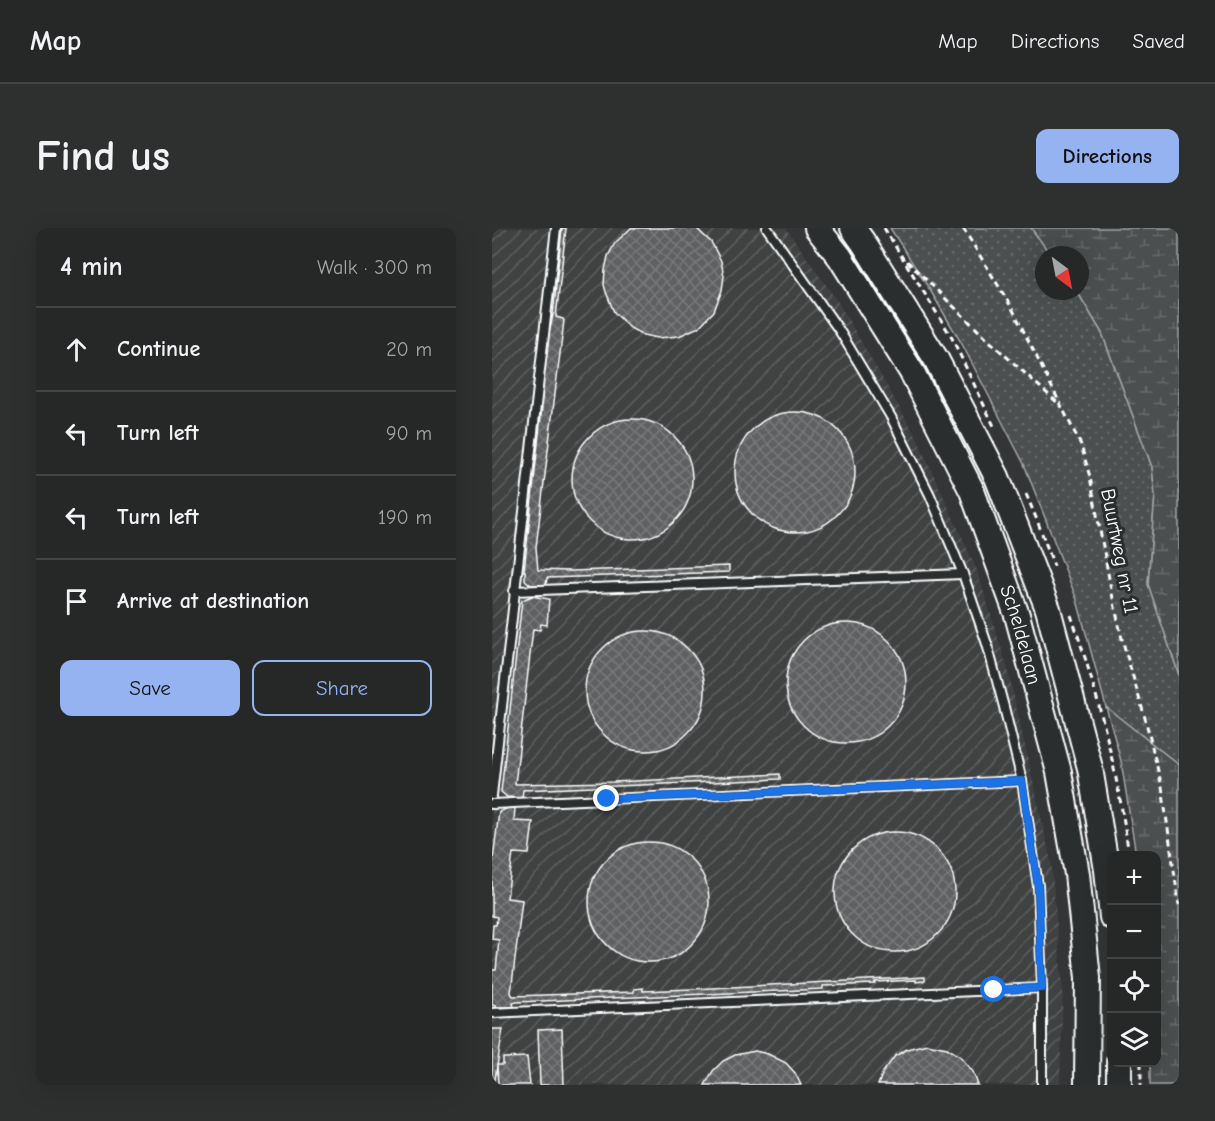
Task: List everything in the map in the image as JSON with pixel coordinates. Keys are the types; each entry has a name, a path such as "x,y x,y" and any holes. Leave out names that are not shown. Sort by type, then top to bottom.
{"main road":[{"name":"Scheldelaan","path":"817,228 840,257 913,374 972,491 1017,615 1059,772 1077,874 1088,978 1087,1085"},
{"name":"Scheldelaan","path":"853,228 936,359 997,477 1048,609 1090,768 1111,905"},
{"path":"1119,1067 1119,1085"}],"lane":[{"path":"492,795 556,228"},
{"path":"767,228 839,330 891,417 930,495 963,574 987,644 1022,781 1038,886 1042,988 1042,1085"},
{"path":"514,591 963,574"},
{"path":"492,804 1022,781"},
{"path":"492,1013 1042,988"}],"path":[{"name":"Buurtweg nr 11","path":"963,228 1012,308 1081,445 1090,477 1122,639 1146,718 1162,787 1179,905"},
{"path":"903,258 1063,408"},
{"path":"1141,1067 1141,1085"}],"shaded area":[{"path":"492,228 786,228 838,302 916,436 977,570 1008,670 1051,861 1063,992 1060,1085 492,1085"}],"green space":[{"path":"890,228 1031,228 1044,246 1035,246 1035,300 1082,300 1102,333 1152,467 1155,495 1148,584 1179,675 1179,765 1106,707 1077,600 1024,464 962,344"},
{"path":"1031,228 1179,228 1179,675 1148,584 1155,495 1152,467 1102,333 1082,300 1089,300 1089,246 1044,246"},
{"path":"1106,707 1179,765 1179,1085 1150,1085 1150,1067 1161,1067 1161,851 1135,851 1121,761"}],"building":[{"path":"562,228 566,228 556,317 564,321 536,547 538,570 729,566 729,572 547,578 546,585 531,585 525,580 524,571 546,349 553,315"},
{"path":"631,228 696,228 711,242 721,261 724,276 722,290 714,311 699,327 679,336 658,338 643,335 630,328 614,312 604,285 605,270 608,256 615,243"},
{"path":"795,412 818,417 837,430 850,449 855,472 850,495 837,514 818,527 795,532 772,527 753,514 740,495 735,472 740,449 753,430 772,417"},
{"path":"632,419 655,424 674,437 687,456 692,479 687,502 674,521 655,534 632,539 609,534 590,521 577,502 572,479 577,456 590,437 609,424"},
{"path":"532,596 549,599 547,625 541,624 540,630 533,629 515,784 780,774 780,779 523,790 522,798 507,797 501,792 522,600"},
{"path":"846,623 869,628 888,641 901,660 906,683 901,706 888,725 869,738 846,743 823,738 804,725 791,706 786,683 791,660 804,641 823,628"},
{"path":"645,631 668,636 687,649 700,668 705,691 700,714 687,733 668,746 645,751 622,746 603,733 590,714 585,691 590,668 603,649 622,636"},
{"path":"515,808 514,821 533,822 529,854 513,853 507,898 522,900 511,993 513,996 634,992 634,989 643,988 643,991 925,977 925,981 823,986 823,989 517,1002 513,1003 514,1007 492,1005 492,970 496,970 499,940 492,939 493,925 496,925 497,917 492,916 492,867 499,812"},
{"path":"895,832 918,837 937,850 950,869 955,892 950,915 937,934 918,947 895,952 872,947 853,934 840,915 835,892 840,869 853,850 872,837"},
{"path":"649,842 672,847 691,860 704,879 709,902 704,925 691,944 672,957 649,962 626,957 607,944 594,925 589,902 594,879 607,860 626,847"},
{"path":"492,1029 503,1029 494,1085 492,1085"},
{"path":"562,1029 564,1085 540,1085 538,1030"},
{"path":"927,1044 947,1048 960,1056 973,1072 978,1085 878,1085 883,1072 895,1056 907,1049"},
{"path":"755,1051 768,1054 786,1063 795,1073 801,1085 705,1085 713,1071 723,1061 735,1055"},
{"path":"527,1057 530,1085 498,1085 497,1065 503,1065 503,1058"}],"route":[{"path":"607,799 1022,781 1038,886 1042,988 994,990"}]}
